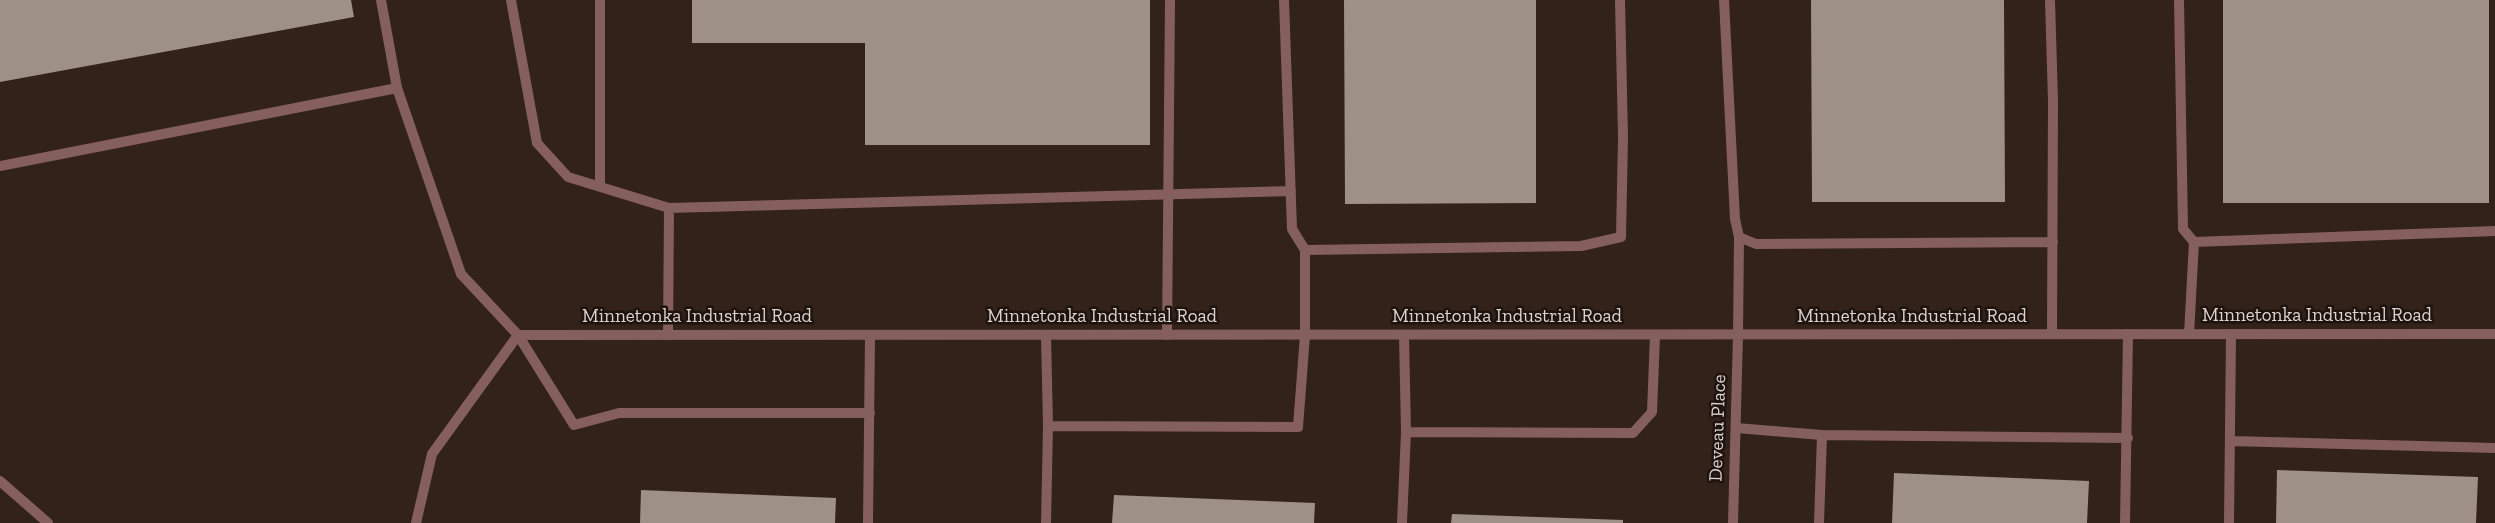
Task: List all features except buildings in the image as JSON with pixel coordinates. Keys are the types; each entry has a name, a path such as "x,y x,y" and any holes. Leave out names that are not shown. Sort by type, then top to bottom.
{"street":[{"path":"381,0 397,88 461,274 518,334 574,425 619,413 870,413"},
{"path":"511,0 537,143 568,177 669,208 1291,191"},
{"path":"600,0 600,186"},
{"path":"1167,334 1170,0"},
{"path":"1048,426 1298,427 1305,334 1305,250 1292,229 1284,0"},
{"path":"1305,250 1581,246 1621,237 1623,137 1620,0"},
{"name":"Deveau Place","path":"1724,0 1735,219 1739,237 1733,523"},
{"path":"2050,0 2053,242 2052,334"},
{"path":"2179,0 2183,229 2194,242 2189,334"},
{"path":"0,166 397,88"},
{"path":"668,334 669,208"},
{"path":"2194,242 2495,231"},
{"path":"1739,237 1756,244 2053,242"},
{"path":"416,523 432,454 518,334"},
{"name":"Minnetonka Industrial Road","path":"518,334 2495,334"},
{"path":"868,523 870,334"},
{"path":"1046,334 1048,426 1046,523"},
{"path":"1402,523 1406,432 1404,334"},
{"path":"1406,432 1633,433 1652,412 1655,334"},
{"path":"2125,523 2128,438 2128,334"},
{"path":"2228,523 2231,441 2231,334"},
{"path":"1736,428 1822,435 2128,438"},
{"path":"1819,523 1822,435"},
{"path":"2231,441 2495,448"},
{"path":"0,481 48,523"}],"shaded area":[{"path":"0,0 2495,0 2495,523 0,523"}]}
